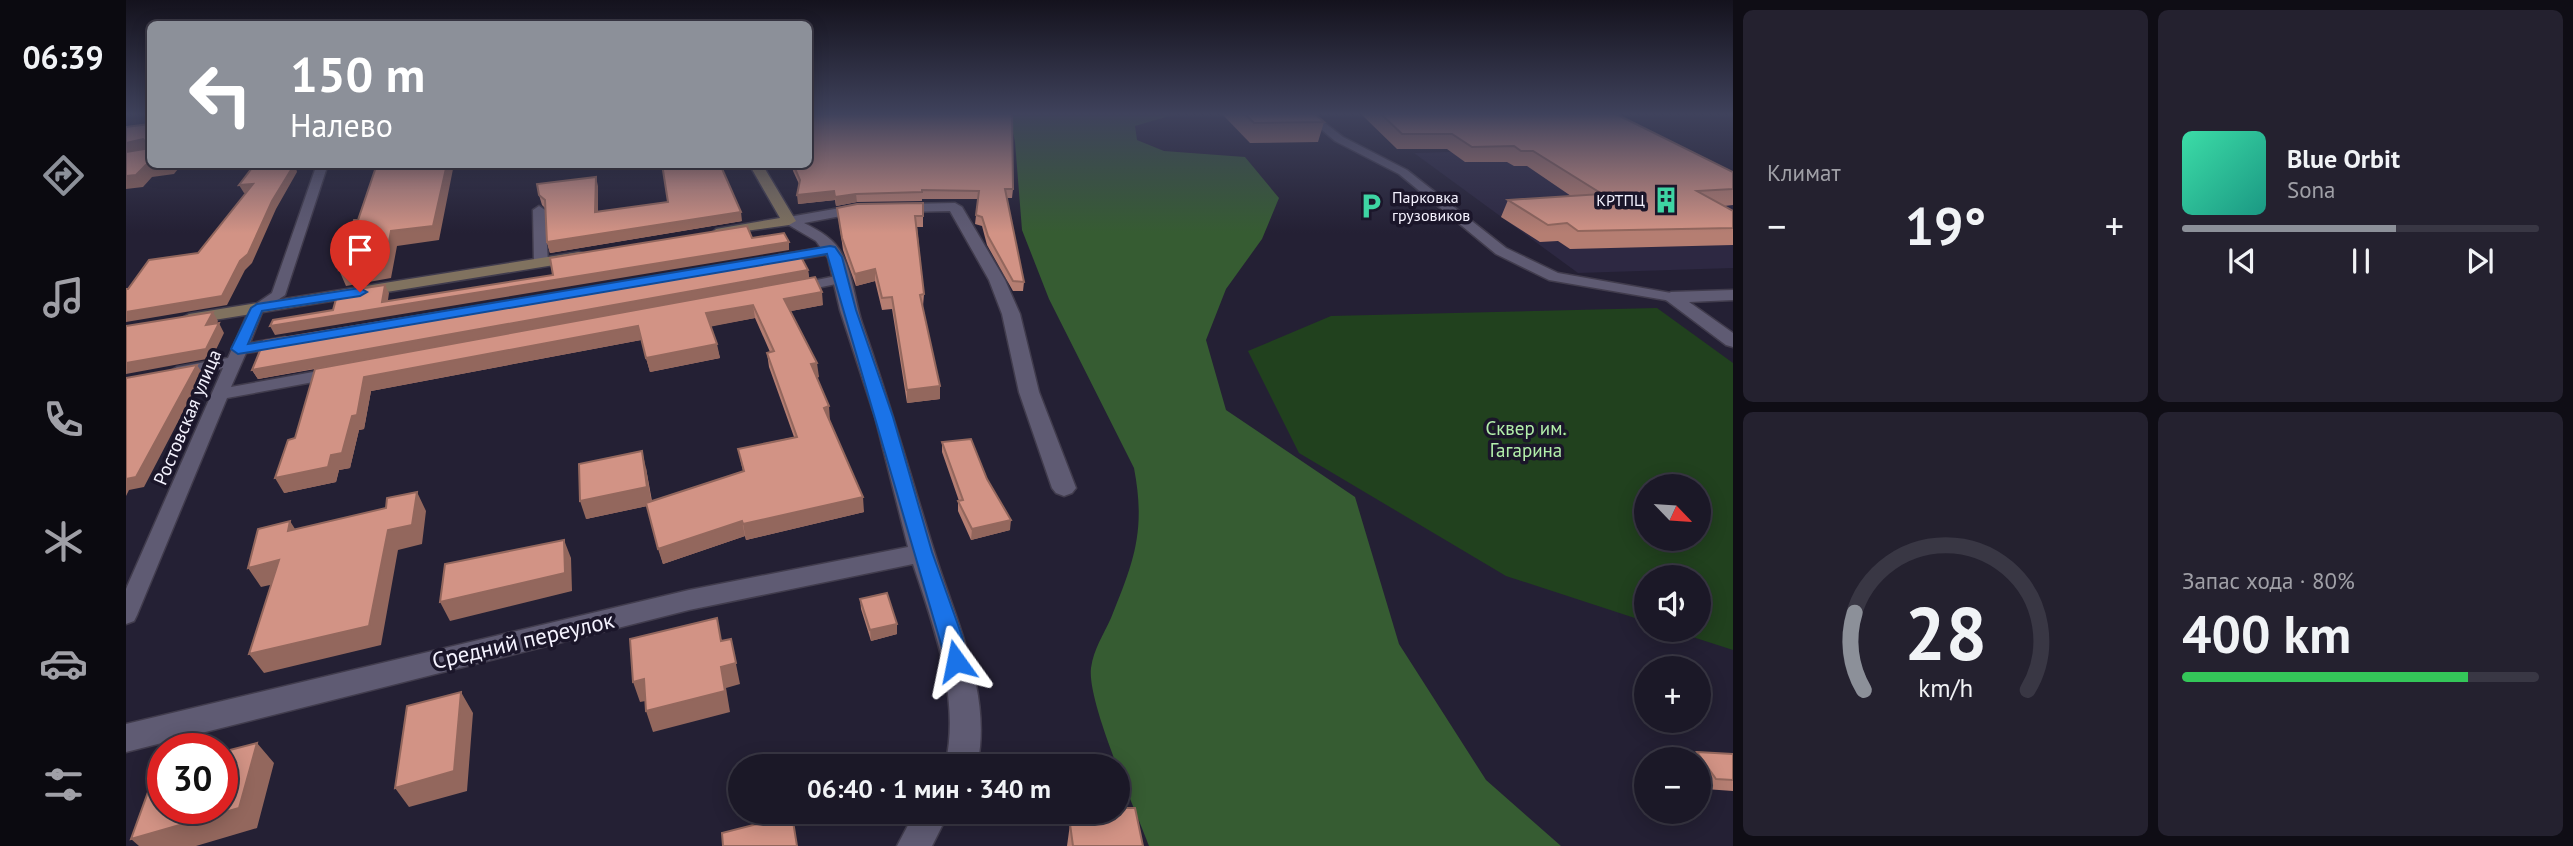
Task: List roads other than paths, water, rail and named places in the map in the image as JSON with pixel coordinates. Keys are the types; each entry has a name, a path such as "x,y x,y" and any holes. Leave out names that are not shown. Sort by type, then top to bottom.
{"street":[{"path":"757,168 789,221 814,233 836,257 885,417 922,552 951,636 965,713 964,754"},
{"path":"706,235 857,209 955,207 997,280 1011,314 1029,392 1064,488"},
{"path":"178,321 596,254"},
{"path":"1671,297 1733,295"},
{"path":"1671,297 1733,341"},
{"name":"Средний переулок","path":"126,738 690,600 922,552"},
{"path":"914,846 926,824"}],"lane":[{"path":"1367,153 1403,172 1501,251 1516,260 1554,277 1671,297"},
{"name":"Ростовская улица","path":"126,615 257,308 278,295 322,168"},
{"path":"539,210 541,263"},
{"path":"761,262 830,250"},
{"path":"776,292 841,279"},
{"path":"166,374 307,338"},
{"path":"218,395 355,370"}],"place":[{"name":"КРТПЦ","path":"1666,200"},
{"name":"Парковка грузовиков","path":"1371,206"}],"park label":[{"name":"Сквер им. Гагарина","path":"1526,439"}]}
